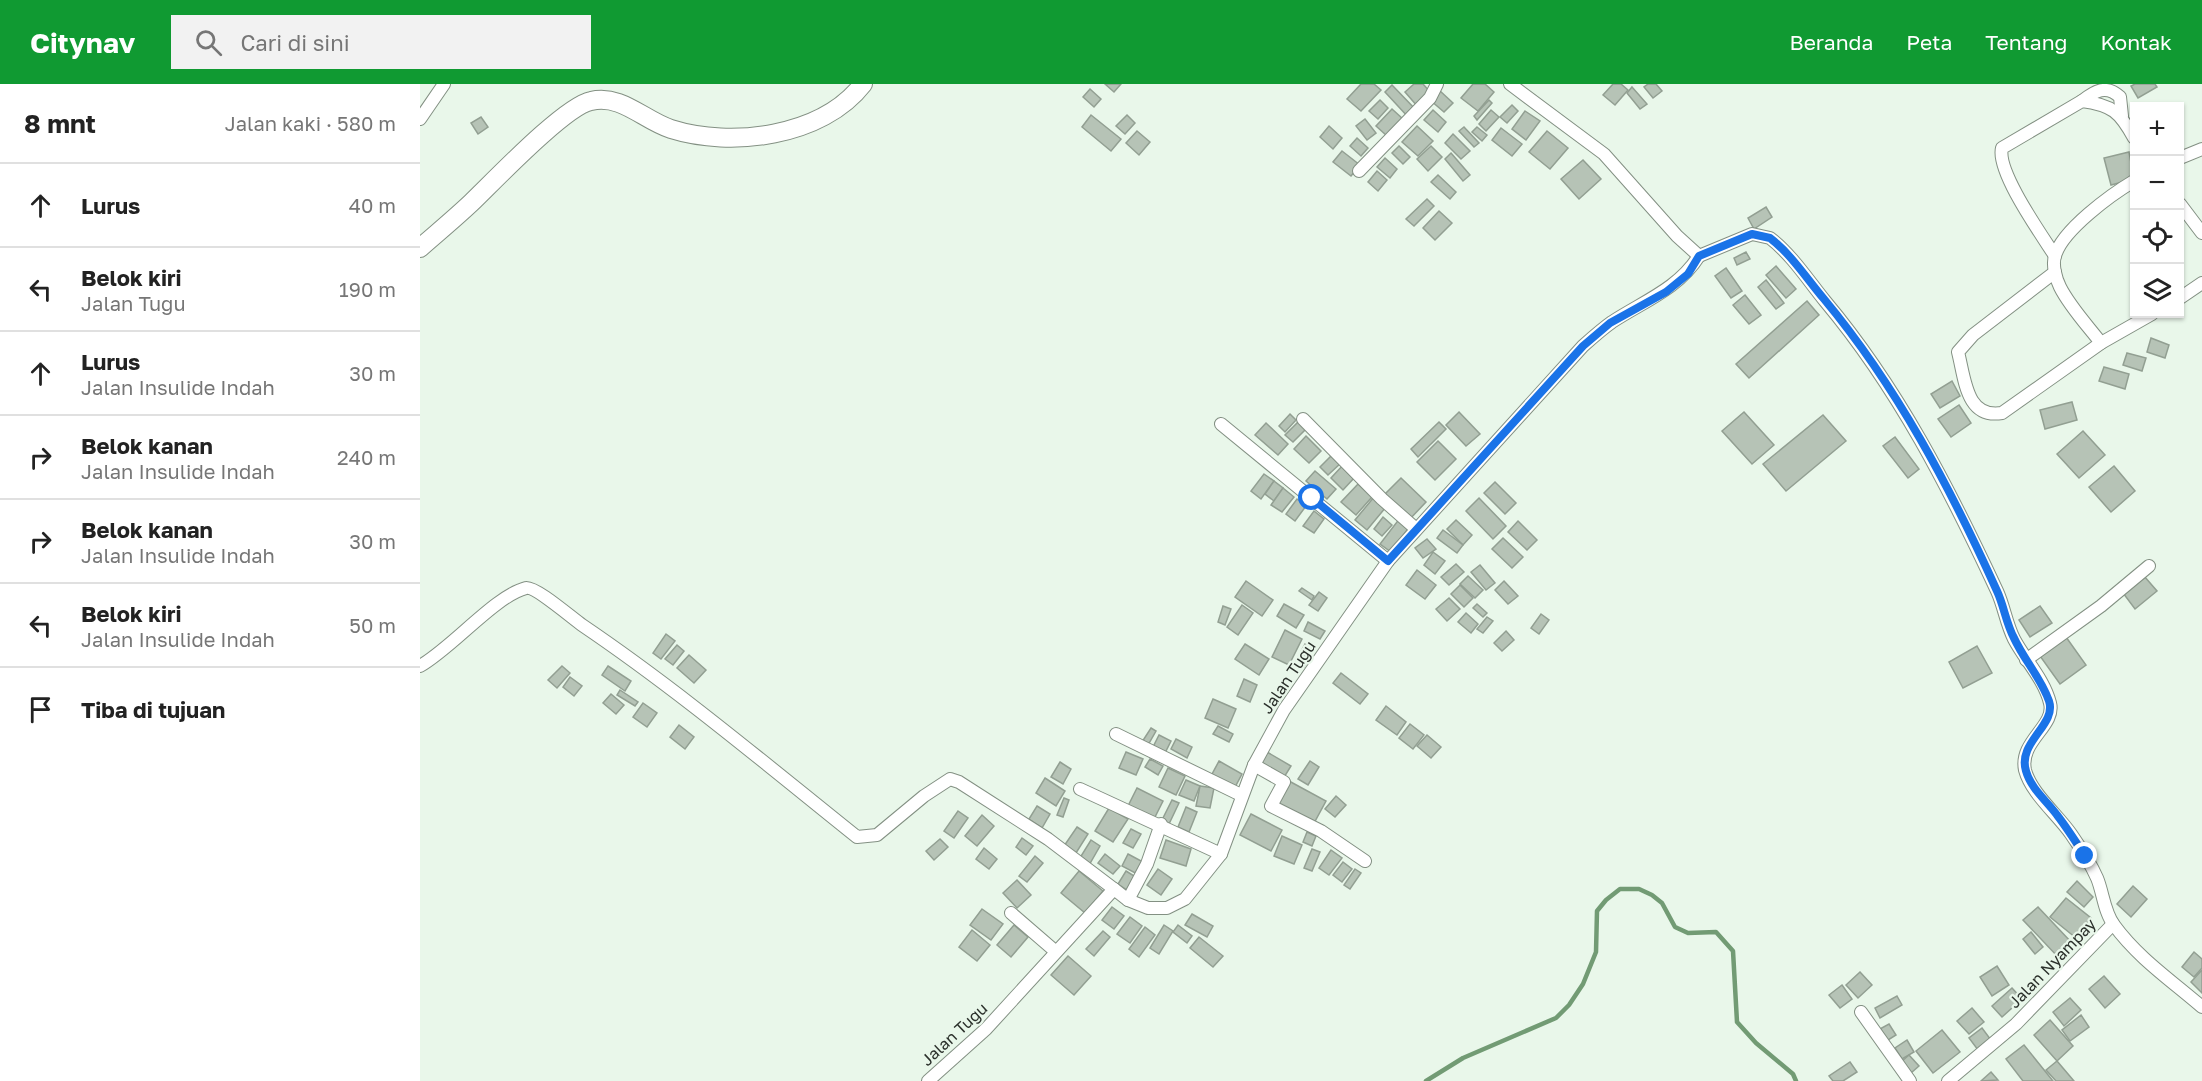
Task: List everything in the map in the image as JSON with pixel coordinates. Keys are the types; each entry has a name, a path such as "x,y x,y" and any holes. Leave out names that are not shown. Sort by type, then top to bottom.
{"main road":[{"path":"420,248 555,123 589,101 613,99 671,129 720,136 764,138 821,120 863,84"}],"street":[{"path":"420,119 444,84"},
{"path":"1359,171 1430,98 1437,84"},
{"path":"1510,84 1604,154 1677,236 1699,256 1752,234 1770,238 1860,343 1898,399 1930,454 1998,593 2013,638 2043,686 2050,705 2046,722 2033,738 2024,757 2026,771 2035,790 2056,813 2097,877 2113,924"},
{"path":"2055,256 2007,176 2000,156 2002,147 2102,88 2108,88 2120,97 2122,116 2130,131"},
{"path":"2082,101 2110,108 2122,116"},
{"path":"2184,156 2202,149"},
{"path":"2101,343 2061,288 2055,272 2055,256 2063,241 2097,206 2130,184"},
{"path":"2184,209 2202,233"},
{"name":"Jalan Tugu","path":"928,1081 986,1029 1114,889 1128,900 1148,908 1167,908 1185,900 1221,854 1254,765 1284,710 1388,561 1415,528 1583,346 1610,323 1666,292 1688,274 1699,256"},
{"path":"2055,272 1963,343 1958,352 1971,399 1979,410 1989,415 2002,413 2101,343 2145,318"},
{"path":"2184,295 2202,283"},
{"path":"1303,418 1382,499 1415,528"},
{"path":"1221,424 1388,561"},
{"path":"2026,660 2101,606 2149,566"},
{"path":"420,666 438,656 495,606 527,588 537,589 553,605 639,663 857,837 877,835 924,796 950,779 959,782 1048,839 1114,889"},
{"path":"1116,734 1241,795"},
{"path":"1254,765 1284,782 1271,806 1321,831 1365,861"},
{"path":"1080,789 1161,824 1221,854"},
{"path":"1128,900 1147,864 1161,824"},
{"path":"1011,913 1055,951"},
{"name":"Jalan Nyampay","path":"1948,1081 2016,1024 2113,924 2143,957 2202,1007"},
{"path":"1861,1012 1910,1081"}],"building":[{"path":"1105,84 1121,84 1114,92"},
{"path":"1361,84 1374,84 1381,90 1361,111 1347,99"},
{"path":"1414,84 1423,84 1432,94 1418,107 1405,92"},
{"path":"1473,84 1485,84 1494,92 1478,111 1461,98"},
{"path":"1613,84 1621,84 1628,90 1615,105 1603,95"},
{"path":"1648,84 1656,84 1662,91 1653,98 1644,87"},
{"path":"2155,84 2157,87 2138,98 2131,86"},
{"path":"1392,85 1417,111 1409,118 1385,92"},
{"path":"1632,87 1647,104 1640,109 1627,93"},
{"path":"1090,89 1101,99 1094,107 1083,97"},
{"path":"1439,90 1453,103 1444,112 1430,100"},
{"path":"1380,100 1388,108 1378,119 1369,111"},
{"path":"1489,100 1492,103 1477,120 1474,116"},
{"path":"1512,105 1518,111 1507,123 1500,117"},
{"path":"1392,109 1403,119 1387,136 1376,126"},
{"path":"1433,110 1446,122 1438,132 1424,120"},
{"path":"1491,110 1499,117 1486,131 1479,124"},
{"path":"1525,111 1540,121 1526,140 1512,129"},
{"path":"1091,115 1121,139 1111,151 1082,127"},
{"path":"1127,115 1135,123 1125,134 1116,126"},
{"path":"481,117 488,127 478,134 471,123"},
{"path":"1365,119 1376,133 1367,140 1356,126"},
{"path":"1329,126 1342,138 1333,149 1320,137"},
{"path":"1417,126 1433,141 1418,156 1402,142"},
{"path":"1464,127 1479,143 1474,147 1459,131"},
{"path":"1477,127 1487,135 1482,141 1472,132"},
{"path":"1501,128 1522,144 1512,156 1492,140"},
{"path":"1137,131 1150,142 1139,155 1126,143"},
{"path":"1547,131 1568,148 1550,169 1529,152"},
{"path":"1453,134 1470,151 1461,159 1445,143"},
{"path":"1357,138 1368,148 1361,156 1350,146"},
{"path":"1399,146 1410,157 1403,164 1392,153"},
{"path":"1431,146 1442,157 1428,171 1417,159"},
{"path":"1342,151 1360,165 1351,176 1333,162"},
{"path":"2129,152 2130,180 2111,185 2104,158"},
{"path":"1451,153 1470,175 1463,181 1445,159"},
{"path":"1385,158 1397,169 1390,178 1377,167"},
{"path":"1583,160 1601,179 1579,199 1561,179"},
{"path":"1377,171 1387,180 1378,191 1368,182"},
{"path":"1438,175 1456,192 1450,199 1431,182"},
{"path":"1427,199 1434,206 1414,226 1406,219"},
{"path":"1766,207 1772,217 1754,229 1748,218"},
{"path":"1439,211 1452,223 1435,240 1423,228"},
{"path":"1746,252 1750,259 1737,265 1734,258"},
{"path":"1776,266 1796,289 1786,298 1766,275"},
{"path":"1726,268 1742,291 1731,298 1715,276"},
{"path":"1766,280 1784,303 1776,309 1758,287"},
{"path":"1745,295 1761,315 1749,324 1733,305"},
{"path":"1807,301 1819,315 1749,378 1736,364"},
{"path":"2151,338 2169,345 2165,358 2147,352"},
{"path":"2127,353 2146,358 2142,371 2123,365"},
{"path":"2104,367 2129,374 2125,389 2099,381"},
{"path":"1952,381 1960,396 1940,408 1931,394"},
{"path":"2072,402 2077,420 2045,429 2040,410"},
{"path":"1959,405 1971,423 1951,437 1938,419"},
{"path":"1459,412 1480,434 1466,446 1446,425"},
{"path":"1744,412 1774,445 1752,464 1722,431"},
{"path":"1290,414 1296,420 1285,432 1279,426"},
{"path":"1823,415 1846,441 1786,491 1763,464"},
{"path":"1300,420 1308,427 1293,442 1285,435"},
{"path":"1439,422 1446,429 1418,457 1411,449"},
{"path":"1266,423 1288,444 1278,455 1255,435"},
{"path":"2083,431 2105,455 2079,478 2057,454"},
{"path":"1306,436 1321,451 1309,463 1294,449"},
{"path":"1895,437 1919,469 1908,478 1883,446"},
{"path":"1438,441 1456,459 1435,480 1417,462"},
{"path":"1333,454 1342,462 1328,475 1320,467"},
{"path":"1343,465 1355,477 1343,490 1331,478"},
{"path":"2114,466 2135,491 2111,512 2089,487"},
{"path":"1315,471 1336,489 1327,499 1306,481"},
{"path":"1264,474 1274,481 1261,499 1251,491"},
{"path":"1401,478 1426,502 1409,520 1383,496"},
{"path":"1274,481 1283,488 1274,501 1265,494"},
{"path":"1495,482 1516,503 1505,514 1484,493"},
{"path":"1358,484 1372,497 1356,515 1341,502"},
{"path":"1283,488 1294,497 1282,512 1271,505"},
{"path":"1374,497 1386,507 1367,530 1355,520"},
{"path":"1479,498 1506,526 1493,539 1466,511"},
{"path":"1297,499 1306,506 1295,521 1286,514"},
{"path":"1314,511 1324,519 1314,533 1303,526"},
{"path":"1383,517 1392,525 1382,536 1374,529"},
{"path":"1400,518 1410,526 1391,552 1380,544"},
{"path":"1456,520 1472,535 1463,545 1447,529"},
{"path":"1518,521 1537,540 1527,550 1508,532"},
{"path":"1443,530 1463,545 1457,553 1437,538"},
{"path":"1503,538 1523,557 1512,568 1492,549"},
{"path":"1427,539 1436,549 1423,558 1415,548"},
{"path":"1433,552 1445,561 1435,574 1424,565"},
{"path":"1456,564 1464,572 1449,585 1441,577"},
{"path":"1480,565 1495,583 1486,590 1471,572"},
{"path":"1417,570 1436,585 1425,599 1406,585"},
{"path":"1468,576 1483,590 1475,598 1460,584"},
{"path":"2144,576 2157,591 2135,609 2123,593"},
{"path":"1246,581 1273,600 1262,616 1235,597"},
{"path":"1504,581 1518,596 1508,604 1495,590"},
{"path":"1460,585 1473,598 1464,607 1451,594"},
{"path":"1302,588 1314,596 1312,600 1299,591"},
{"path":"1319,592 1327,598 1318,611 1309,605"},
{"path":"1449,598 1460,609 1447,621 1436,609"},
{"path":"1284,604 1304,615 1296,628 1277,616"},
{"path":"1477,604 1487,613 1483,617 1473,608"},
{"path":"1242,605 1253,613 1238,635 1227,627"},
{"path":"1223,606 1231,609 1225,625 1218,622"},
{"path":"2040,606 2052,623 2030,637 2019,620"},
{"path":"1466,613 1478,624 1471,633 1458,622"},
{"path":"1541,614 1549,620 1539,634 1531,628"},
{"path":"1487,617 1493,621 1483,633 1477,629"},
{"path":"1308,622 1325,631 1320,639 1304,631"},
{"path":"1285,630 1302,639 1289,665 1272,657"},
{"path":"1506,631 1514,640 1502,651 1494,643"},
{"path":"666,634 675,641 661,659 653,653"},
{"path":"2066,637 2086,665 2060,684 2040,656"},
{"path":"1245,644 1269,659 1259,675 1235,659"},
{"path":"1305,644 1313,649 1304,667 1295,663"},
{"path":"677,645 684,651 673,665 665,659"},
{"path":"1977,646 1992,673 1963,688 1949,662"},
{"path":"689,655 706,670 694,683 677,668"},
{"path":"562,666 570,673 557,688 548,680"},
{"path":"608,666 631,681 625,691 602,675"},
{"path":"1341,673 1368,694 1360,704 1333,683"},
{"path":"570,677 582,686 574,696 563,687"},
{"path":"1244,679 1257,685 1250,702 1237,696"},
{"path":"620,690 638,702 635,706 617,695"},
{"path":"611,694 624,705 616,714 603,703"},
{"path":"1213,699 1236,709 1228,728 1205,718"},
{"path":"643,703 657,713 647,727 633,717"},
{"path":"1386,706 1406,722 1397,735 1376,720"},
{"path":"1410,724 1424,735 1413,749 1399,738"},
{"path":"679,725 694,737 685,749 670,737"},
{"path":"1218,726 1233,734 1229,742 1213,734"},
{"path":"1151,728 1156,731 1148,745 1142,742"},
{"path":"1159,735 1171,741 1164,755 1152,749"},
{"path":"1427,735 1441,747 1431,758 1417,746"},
{"path":"1176,739 1192,747 1187,758 1171,749"},
{"path":"1126,752 1143,759 1136,775 1119,768"},
{"path":"1267,752 1291,766 1283,779 1260,765"},
{"path":"1150,759 1163,766 1158,775 1145,767"},
{"path":"1219,761 1242,774 1234,789 1211,776"},
{"path":"1310,761 1319,767 1308,785 1298,779"},
{"path":"1060,762 1071,769 1063,784 1051,777"},
{"path":"1168,768 1185,776 1176,795 1159,787"},
{"path":"1045,778 1065,791 1056,806 1036,793"},
{"path":"1186,780 1200,786 1194,801 1179,795"},
{"path":"1289,781 1326,801 1313,825 1276,805"},
{"path":"1200,786 1214,788 1210,808 1196,806"},
{"path":"1137,788 1163,801 1154,819 1128,806"},
{"path":"1336,796 1346,805 1335,817 1325,809"},
{"path":"1064,798 1069,800 1063,817 1057,815"},
{"path":"1172,800 1179,803 1169,824 1162,820"},
{"path":"1037,806 1050,814 1042,828 1029,819"},
{"path":"1186,807 1197,812 1189,832 1178,827"},
{"path":"1109,808 1128,819 1113,842 1095,831"},
{"path":"958,811 968,818 954,838 944,831"},
{"path":"1251,814 1282,830 1271,851 1240,835"},
{"path":"982,815 994,826 977,846 965,836"},
{"path":"1077,827 1088,834 1076,853 1064,846"},
{"path":"1131,829 1141,834 1133,848 1123,843"},
{"path":"1307,832 1316,836 1312,846 1303,842"},
{"path":"1282,836 1302,845 1294,864 1274,856"},
{"path":"1022,838 1033,846 1026,855 1016,847"},
{"path":"940,839 948,847 934,860 926,851"},
{"path":"1091,840 1100,846 1088,867 1078,861"},
{"path":"1166,840 1191,849 1186,866 1160,858"},
{"path":"984,848 997,859 989,869 976,859"},
{"path":"1312,849 1320,852 1312,871 1304,868"},
{"path":"1331,850 1342,858 1329,875 1319,868"},
{"path":"1105,854 1120,866 1113,874 1098,863"},
{"path":"1128,854 1145,863 1139,875 1122,866"},
{"path":"1035,856 1043,863 1027,882 1019,876"},
{"path":"1343,862 1352,869 1342,882 1333,875"},
{"path":"1158,869 1172,879 1161,895 1147,885"},
{"path":"1355,869 1361,873 1350,889 1344,885"},
{"path":"1079,871 1103,891 1085,913 1061,893"},
{"path":"1126,871 1139,879 1130,892 1118,884"},
{"path":"1017,880 1031,895 1017,908 1003,893"},
{"path":"2077,881 2093,897 2084,907 2067,892"},
{"path":"2133,886 2147,899 2131,917 2117,904"},
{"path":"2066,898 2091,918 2076,938 2050,917"},
{"path":"1112,907 1124,916 1114,929 1102,920"},
{"path":"2038,907 2072,943 2058,957 2023,920"},
{"path":"982,909 1003,924 991,940 970,925"},
{"path":"1192,914 1213,926 1207,937 1185,925"},
{"path":"1130,917 1142,926 1130,943 1117,934"},
{"path":"1014,925 1028,937 1011,957 997,945"},
{"path":"1164,925 1173,931 1159,954 1150,948"},
{"path":"1178,925 1192,936 1187,943 1173,932"},
{"path":"1145,927 1155,935 1139,957 1129,949"},
{"path":"972,930 990,945 977,961 959,947"},
{"path":"1103,931 1110,937 1094,956 1086,949"},
{"path":"2031,932 2043,947 2035,954 2023,939"},
{"path":"1199,937 1223,956 1213,967 1190,948"},
{"path":"2194,952 2202,959 2202,968 2194,977 2182,967"},
{"path":"1068,956 1091,976 1074,995 1051,975"},
{"path":"1997,966 2009,985 1992,996 1980,977"},
{"path":"2202,970 2202,993 2191,982"},
{"path":"1860,972 1872,985 1858,998 1846,985"},
{"path":"2104,976 2120,994 2105,1008 2089,989"},
{"path":"1842,985 1852,999 1840,1008 1829,995"},
{"path":"2012,988 2022,999 2002,1017 1992,1006"},
{"path":"1897,996 1902,1005 1880,1018 1875,1008"},
{"path":"2070,998 2081,1010 2064,1026 2053,1012"},
{"path":"1972,1008 1984,1022 1969,1034 1957,1021"},
{"path":"2081,1015 2089,1027 2070,1041 2062,1030"},
{"path":"2050,1020 2073,1046 2057,1061 2034,1035"},
{"path":"1889,1024 1896,1035 1885,1042 1878,1030"},
{"path":"1982,1028 1991,1040 1978,1050 1969,1038"},
{"path":"1942,1030 1960,1052 1933,1073 1916,1051"},
{"path":"1907,1040 1914,1052 1902,1059 1895,1048"},
{"path":"2024,1045 2053,1081 2023,1081 2006,1059"},
{"path":"1909,1055 1919,1066 1911,1073 1901,1062"},
{"path":"2057,1061 2074,1081 2056,1081 2046,1070"},
{"path":"1850,1062 1857,1072 1843,1081 1833,1081 1829,1076"},
{"path":"1991,1072 1998,1080 1981,1081"}],"waterway":[{"path":"1426,1081 1463,1058 1556,1018 1569,1005 1583,984 1596,952 1597,911 1620,889 1639,889 1652,895 1662,903 1675,927 1688,933 1716,932 1733,951 1737,1022 1756,1043 1793,1074 1796,1081"}],"route":[{"path":"1312,498 1388,561 1415,528 1583,346 1610,323 1666,292 1688,274 1699,256 1752,234 1770,238 1778,244 1860,343 1898,399 1930,454 1998,593 2013,638 2043,686 2050,705 2050,713 2046,722 2033,738 2024,757 2026,771 2035,790 2056,813 2085,856"}]}
